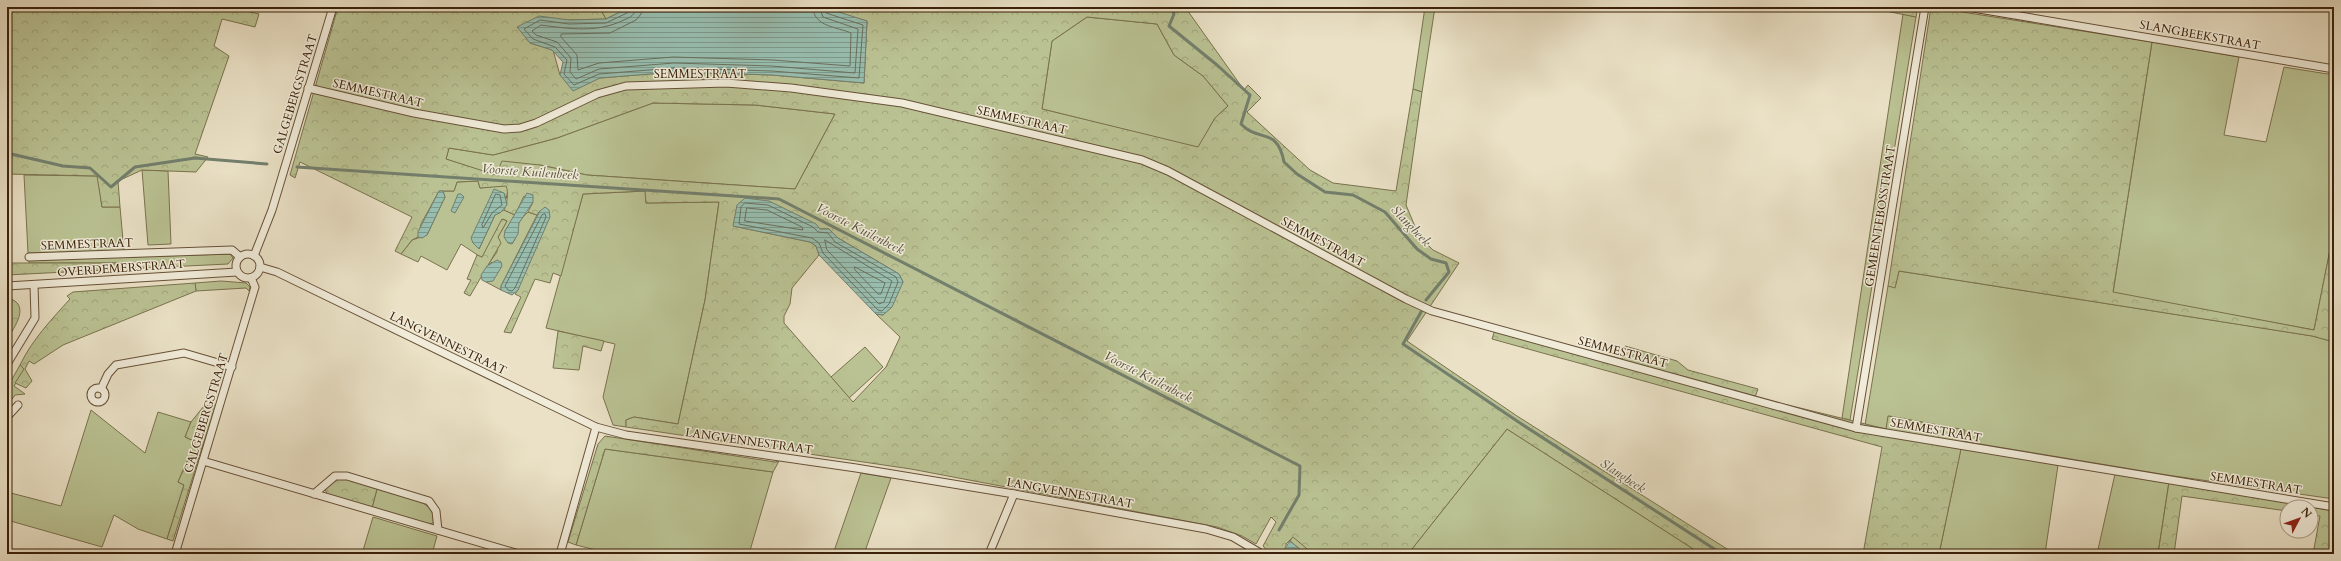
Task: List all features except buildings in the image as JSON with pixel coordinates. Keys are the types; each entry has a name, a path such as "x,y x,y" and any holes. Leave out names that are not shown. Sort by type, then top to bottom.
{"street":[{"name":"GALGEBERGSTRAAT","path":"254,256 272,210 333,7"},
{"name":"GEMEENTEBOSSTRAAT","path":"1856,428 1925,7"},
{"name":"SLANGBEEKSTRAAT","path":"1967,7 2334,69"},
{"name":"SEMMESTRAAT","path":"308,88 414,113 504,129 520,128 536,123 597,94 626,86 726,84 791,88 902,103 1142,160 1168,171 1406,299 1432,311 1856,428 2334,507"},
{"name":"SEMMESTRAAT","path":"29,257 232,250 240,257"},
{"path":"249,254 254,256 260,267 259,272 251,278 243,278 237,272 236,264 240,257 249,254"},
{"name":"LANGVENNESTRAAT","path":"260,267 277,272 596,427 626,435 856,468 1014,494 1206,529 1233,537 1262,554"},
{"name":"OVERDEMERSTRAAT","path":"7,286 237,272"},
{"name":"GALGEBERGSTRAAT","path":"175,554 255,287 251,278"},
{"path":"7,364 35,318 34,285"},
{"path":"101,389 108,374 116,365 153,358 184,353 232,367"},
{"path":"7,418 18,404"},
{"path":"560,554 596,427"},
{"path":"203,461 519,554"},
{"path":"314,494 335,476 347,476 429,501 436,511 438,530"},
{"path":"988,554 1014,494"}],"green space":[{"path":"7,7 229,7 259,14 255,27 222,19 214,46 229,56 195,154 208,157 196,172 142,170 118,181 120,207 102,207 97,176 7,174"},
{"path":"338,7 599,7 606,19 569,20 530,43 553,50 560,75 600,78 674,72 772,75 864,83 867,21 817,7 1185,7 1244,90 1248,85 1261,98 1247,112 1310,170 1333,183 1396,191 1413,89 1422,92 1406,205 1419,236 1433,250 1459,263 1407,341 1517,416 1735,554 1701,554 1507,429 1408,554 1313,554 1293,537 1286,544 1287,554 1270,554 1263,546 1276,522 1271,517 1256,544 1242,536 1217,527 911,469 626,427 626,420 634,417 678,424 705,300 719,202 646,203 645,191 583,194 561,276 553,273 550,283 535,279 511,333 504,332 521,297 515,294 518,290 540,211 537,215 528,212 533,202 524,196 515,215 504,210 507,198 506,186 480,188 478,181 457,182 454,191 439,191 421,224 418,237 412,240 401,254 395,251 412,217 300,162 295,178 290,175","holes":["1087,17 1157,24 1174,55 1203,76 1228,106 1215,118 1198,147 1042,109 1052,41","653,103 755,105 835,114 795,189 587,175 540,165 502,161 496,175 446,159 449,148 493,155 557,138","733,226 829,229 838,238 899,274 903,282 883,315 876,314 900,337 886,367 853,402 784,323 784,316 790,304 792,288 819,255 816,246 810,242"]},
{"path":"599,7 621,7 622,11 606,19"},
{"path":"1425,7 1435,7 1422,92 1413,89"},
{"path":"1865,7 1918,7 1916,17"},
{"path":"1931,7 2152,42 2113,292 2314,330 2334,230 2334,342 2312,336 1899,271 1895,288 1888,286"},
{"path":"1903,14 1916,17 1850,420 1842,418"},
{"path":"1087,17 1157,24 1174,55 1203,76 1228,106 1215,118 1198,148 1042,109 1052,41"},
{"path":"2152,42 2239,57 2224,135 2266,142 2284,67 2334,75 2334,230 2314,330 2113,293"},
{"path":"653,103 755,105 835,114 795,189 587,175 540,165 496,176 446,159 449,148 493,155 557,138"},
{"path":"142,170 168,171 171,244 148,245"},
{"path":"24,175 98,176 102,207 120,207 124,251 28,253"},
{"path":"478,181 480,188 506,185 508,190 506,199 504,193 479,249 495,215 504,210 515,215 505,231 512,244 517,234 519,222 522,218 528,212 537,215 501,286 501,290 486,282 488,282 492,262 487,266 497,252 498,237 507,221 503,219 482,258 461,244 447,270 421,256 418,262 401,254 412,240 427,235 445,197 443,191 454,191 457,182"},
{"path":"646,191 646,203 719,202 705,300 678,424 634,417 626,420 626,427 613,425 603,397 615,344 546,328 583,194"},
{"path":"502,219 507,221 498,237 501,243 470,296 464,293 471,280 467,279 477,255 482,257"},
{"path":"230,254 233,258 228,264 125,269 124,263 29,263 29,260"},
{"path":"7,263 124,263 125,269 7,275"},
{"path":"1899,271 2313,336 2334,342 2334,499 2167,475 1962,441 1965,430 1889,416 1886,429 1865,425 1888,286 1895,287"},
{"path":"221,281 246,283 250,287 249,291 246,288 196,291 195,283"},
{"path":"195,283 196,291 63,345 34,364 29,361 25,369 32,381 26,388 15,383 24,369 20,365 30,347 42,330 70,299 67,296 73,292"},
{"path":"8,298 15,301 19,305 20,310 17,322 7,339"},
{"path":"1496,326 1622,359 1625,346 1677,361 1688,370 1758,389 1755,397 1886,429 1888,416 1965,430 1939,554 1863,554 1882,447 1492,339"},
{"path":"558,331 604,341 601,351 583,346 579,370 553,368"},
{"path":"865,347 883,367 849,398 831,377"},
{"path":"20,365 25,369 14,386 25,394 15,395 7,406 7,388"},
{"path":"216,405 203,445 185,437 191,422 204,406"},
{"path":"91,410 145,453 158,412 191,422 185,437 203,445 198,460 189,457 178,482 184,485 167,539 138,529 114,515 102,547 7,520 7,492 61,506"},
{"path":"1507,429 1701,554 1408,554"},
{"path":"605,436 775,462 779,461 773,472 605,449 576,545 568,542 598,444"},
{"path":"1961,448 2058,465 2045,554 1939,554"},
{"path":"605,449 773,472 749,554 612,554 576,545"},
{"path":"189,457 198,460 173,541 167,539 184,485 178,482"},
{"path":"861,473 891,478 864,554 833,554"},
{"path":"2115,474 2169,482 2158,554 2097,554"},
{"path":"338,479 346,479 377,489 372,508 327,494 325,489"},
{"path":"2169,482 2279,501 2279,510 2182,496 2174,554 2158,554"},
{"path":"377,489 403,495 422,502 433,514 434,522 429,525 372,508"},
{"path":"2319,508 2334,511 2334,533 2330,554 2313,554 2316,539 2319,539"},
{"path":"373,517 437,536 432,554 362,554"},
{"path":"1293,536 1313,554 1306,554 1290,541"}],"water":[{"path":"630,7 823,7 867,21 864,83 772,75 674,72 600,78 573,91 560,75 563,62 552,50 530,43 517,27 539,16 569,20 606,19"},
{"path":"494,189 504,193 507,205 500,213 495,215 479,249 473,243 471,238"},
{"path":"439,191 443,191 445,197 427,235 422,238 418,237 418,232"},
{"path":"527,193 533,195 533,202 519,223 518,234 512,244 508,243 504,237 505,231"},
{"path":"458,194 461,194 464,197 455,213 451,211"},
{"path":"745,198 769,201 816,224 820,229 829,229 838,238 899,274 903,282 892,307 883,315 876,314 819,255 816,246 810,242 733,226 737,205"},
{"path":"545,207 549,210 550,217 518,290 512,295 501,290 501,286 540,211"},
{"path":"497,260 501,262 502,266 493,281 486,282 482,280 481,275 487,266"},
{"path":"1290,541 1306,554 1287,554 1285,548"}],"waterway":[{"name":"Slangbeek","path":"1171,7 1174,14 1169,26 1217,65 1250,95 1241,124 1254,133 1272,139 1281,151 1284,162 1297,174 1325,192 1353,195 1385,212 1417,249 1431,259 1446,263 1449,272 1426,300"},
{"name":"Voorste Kuilenbeek","path":"7,153 63,166 90,168 111,187 135,167 195,158 267,164"},
{"name":"Voorste Kuilenbeek","path":"297,167 779,199 1300,466 1299,495 1279,530"},
{"name":"Slangbeek","path":"1421,312 1403,344 1520,423 1722,554"}]}
